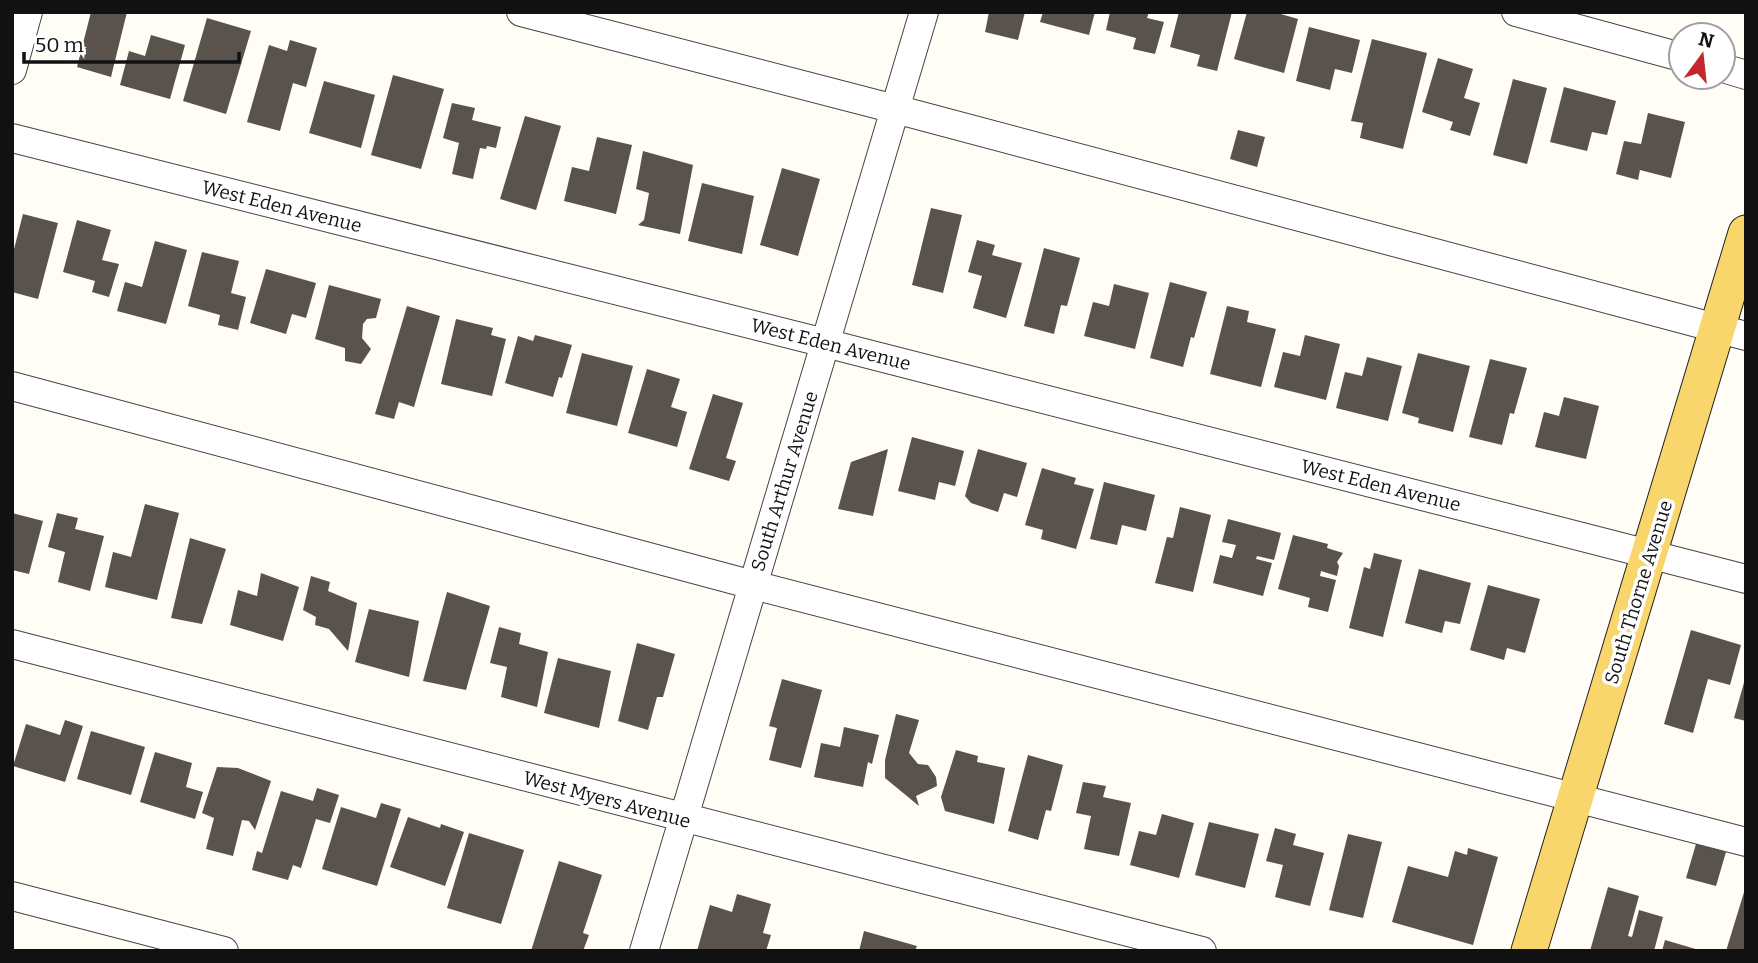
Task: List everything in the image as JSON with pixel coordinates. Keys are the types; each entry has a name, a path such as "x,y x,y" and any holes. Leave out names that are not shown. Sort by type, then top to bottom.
{"main road":[{"name":"South Thorne Avenue","path":"1529,951 1650,554 1731,333 1746,233"}],"street":[{"path":"12,70 28,12"},
{"path":"521,12 895,109 1731,333"},
{"name":"South Arthur Avenue","path":"644,951 924,12"},
{"path":"1516,12 1667,53"},
{"name":"West Eden Avenue","path":"12,138 1746,579"},
{"path":"12,386 753,585 1746,842"},
{"name":"West Myers Avenue","path":"12,644 1202,951"},
{"path":"12,896 224,951"}],"building":[{"path":"91,12 127,12 111,77 77,67"},
{"path":"989,12 1025,12 1018,40 985,32"},
{"path":"1043,12 1095,12 1089,35 1040,22"},
{"path":"1110,12 1149,12 1147,18 1164,22 1155,54 1133,49 1136,38 1106,30"},
{"path":"1179,12 1232,12 1217,71 1197,66 1200,55 1170,47"},
{"path":"1247,12 1274,12 1298,19 1284,73 1234,59"},
{"path":"207,18 251,31 226,114 183,101"},
{"path":"1309,27 1360,40 1352,73 1335,69 1330,90 1296,81"},
{"path":"151,35 185,45 170,99 120,85 129,51 145,56"},
{"path":"1372,39 1427,53 1403,149 1360,138 1363,123 1351,121"},
{"path":"290,40 317,48 306,87 293,83 280,131 247,122 269,45 287,51"},
{"path":"1438,58 1473,69 1464,98 1480,103 1470,136 1450,130 1453,122 1422,112"},
{"path":"393,75 444,89 421,169 371,155"},
{"path":"1513,79 1547,88 1527,164 1493,155"},
{"path":"324,81 375,95 361,148 309,133"},
{"path":"1564,87 1616,101 1607,135 1592,132 1587,151 1550,142"},
{"path":"452,103 475,108 472,120 501,127 496,148 480,148 473,179 452,174 459,143 443,138"},
{"path":"1648,113 1685,122 1671,178 1640,170 1638,180 1616,174 1624,141 1641,144"},
{"path":"525,116 561,126 536,210 500,199"},
{"path":"1238,130 1265,137 1257,167 1230,159"},
{"path":"597,137 632,145 616,214 564,201 572,167 589,171"},
{"path":"643,151 693,165 680,234 638,225 644,220 649,193 636,189"},
{"path":"782,168 820,179 798,256 760,245"},
{"path":"702,183 754,196 742,254 688,241"},
{"path":"931,208 962,215 943,293 912,285"},
{"path":"23,214 58,223 38,299 12,292 12,257"},
{"path":"77,220 111,230 102,260 119,264 109,297 92,292 95,281 63,272"},
{"path":"977,240 995,245 992,255 1022,263 1006,318 973,308 982,276 968,272"},
{"path":"155,241 187,250 166,324 117,311 125,282 142,287"},
{"path":"1044,248 1080,258 1067,306 1061,305 1054,334 1024,326"},
{"path":"202,252 239,261 231,293 246,297 238,330 218,325 220,315 188,306"},
{"path":"266,269 316,283 306,318 292,314 286,334 250,323"},
{"path":"1170,282 1207,292 1183,367 1150,358"},
{"path":"1114,284 1149,293 1135,349 1084,336 1093,302 1109,306"},
{"path":"329,285 381,299 376,318 367,319 363,324 362,338 371,349 361,364 345,361 345,348 315,339"},
{"path":"407,306 440,316 414,407 399,402 394,419 375,414"},
{"path":"1227,306 1249,311 1247,322 1276,329 1261,387 1210,374"},
{"path":"456,319 493,328 491,335 506,339 492,396 441,384"},
{"path":"535,335 572,345 553,397 505,383 518,336 533,341"},
{"path":"1305,335 1340,344 1326,400 1274,387 1283,352 1300,356"},
{"path":"582,353 633,366 617,426 566,413"},
{"path":"1418,353 1470,366 1453,432 1418,423 1419,418 1402,413"},
{"path":"1367,357 1402,366 1388,421 1336,408 1345,372 1362,376"},
{"path":"1490,359 1527,368 1514,414 1510,413 1502,445 1469,437"},
{"path":"647,369 680,379 671,407 687,412 677,447 628,433"},
{"path":"713,394 743,403 726,458 736,461 729,481 689,469"},
{"path":"1564,397 1599,406 1586,459 1535,447 1544,412 1559,416"},
{"path":"912,437 964,451 955,486 939,482 935,500 898,491"},
{"path":"888,449 873,516 838,509 851,462"},
{"path":"978,449 1027,463 1017,497 1004,493 998,512 971,503 965,496"},
{"path":"1042,468 1076,478 1074,484 1094,489 1076,549 1041,539 1043,530 1025,525"},
{"path":"1104,482 1155,495 1146,531 1122,525 1117,545 1090,539"},
{"path":"145,504 179,513 157,600 105,587 113,552 131,557"},
{"path":"1180,507 1211,515 1193,592 1155,583 1167,537 1173,538"},
{"path":"12,513 43,521 29,574 12,570"},
{"path":"57,513 78,518 75,529 104,536 90,591 58,582 65,552 48,547"},
{"path":"1228,519 1281,533 1274,560 1257,556 1256,559 1272,563 1263,596 1213,583 1220,555 1232,558 1236,545 1222,542"},
{"path":"1293,535 1328,544 1327,548 1343,553 1337,562 1337,576 1321,571 1320,576 1336,580 1328,612 1308,607 1310,598 1278,589"},
{"path":"190,538 226,549 202,624 171,618"},
{"path":"1374,553 1402,560 1383,637 1349,628 1364,567 1370,569"},
{"path":"1419,569 1471,583 1460,624 1445,621 1442,633 1405,623"},
{"path":"261,573 299,587 283,641 230,625 238,590 257,596"},
{"path":"311,576 330,582 328,591 357,603 348,651 329,629 315,625 316,617 303,610"},
{"path":"1488,585 1540,599 1525,653 1507,648 1504,660 1470,650"},
{"path":"447,592 490,606 466,690 423,681"},
{"path":"369,609 419,621 409,677 355,662"},
{"path":"499,627 521,633 519,644 548,652 537,707 501,697 507,667 490,663"},
{"path":"1691,630 1741,645 1730,685 1708,679 1693,733 1664,724"},
{"path":"637,643 675,654 663,697 657,697 648,730 618,721"},
{"path":"558,658 611,671 599,728 544,713"},
{"path":"782,679 822,690 801,768 769,760 777,728 769,726"},
{"path":"1746,679 1746,721 1734,718"},
{"path":"896,714 919,720 909,753 918,764 928,765 936,777 937,786 916,796 919,806 885,778 885,760"},
{"path":"65,720 83,726 65,782 13,766 26,724 60,735"},
{"path":"844,727 879,735 872,764 868,762 863,787 814,777 821,743 840,747"},
{"path":"91,731 145,747 131,795 77,779"},
{"path":"956,750 978,756 977,762 1005,768 994,824 945,811 941,797"},
{"path":"155,752 192,763 186,787 203,792 195,819 140,802"},
{"path":"1028,755 1063,765 1051,811 1046,810 1038,840 1008,831"},
{"path":"217,767 238,768 271,781 255,830 249,821 242,820 233,856 206,849 214,818 202,813"},
{"path":"1083,782 1106,786 1103,797 1131,803 1119,856 1084,849 1091,816 1076,813"},
{"path":"317,788 339,795 330,823 316,819 301,868 293,865 288,880 252,870 257,851 262,853 281,791 313,801"},
{"path":"381,803 401,809 377,886 322,869 341,807 376,818"},
{"path":"1162,814 1194,823 1179,878 1130,865 1139,831 1156,835"},
{"path":"408,817 440,828 441,824 464,832 445,886 390,867"},
{"path":"1209,822 1259,834 1245,888 1195,875"},
{"path":"1275,828 1296,834 1293,845 1324,853 1310,906 1275,897 1283,865 1266,861"},
{"path":"469,833 524,850 501,924 447,908"},
{"path":"1348,834 1382,842 1363,918 1329,910"},
{"path":"1696,844 1726,852 1716,886 1686,878"},
{"path":"1468,848 1498,857 1473,945 1392,922 1408,866 1448,877 1455,851 1467,855"},
{"path":"559,861 602,875 583,933 589,935 583,951 531,951"},
{"path":"1608,887 1639,896 1628,936 1632,937 1639,910 1663,917 1654,951 1590,951"},
{"path":"1745,889 1746,951 1726,951"},
{"path":"737,894 771,904 763,933 771,935 766,951 697,951 710,905 732,912"},
{"path":"864,931 917,946 915,951 859,951"},
{"path":"1665,940 1699,950 1699,951 1662,951"}]}
